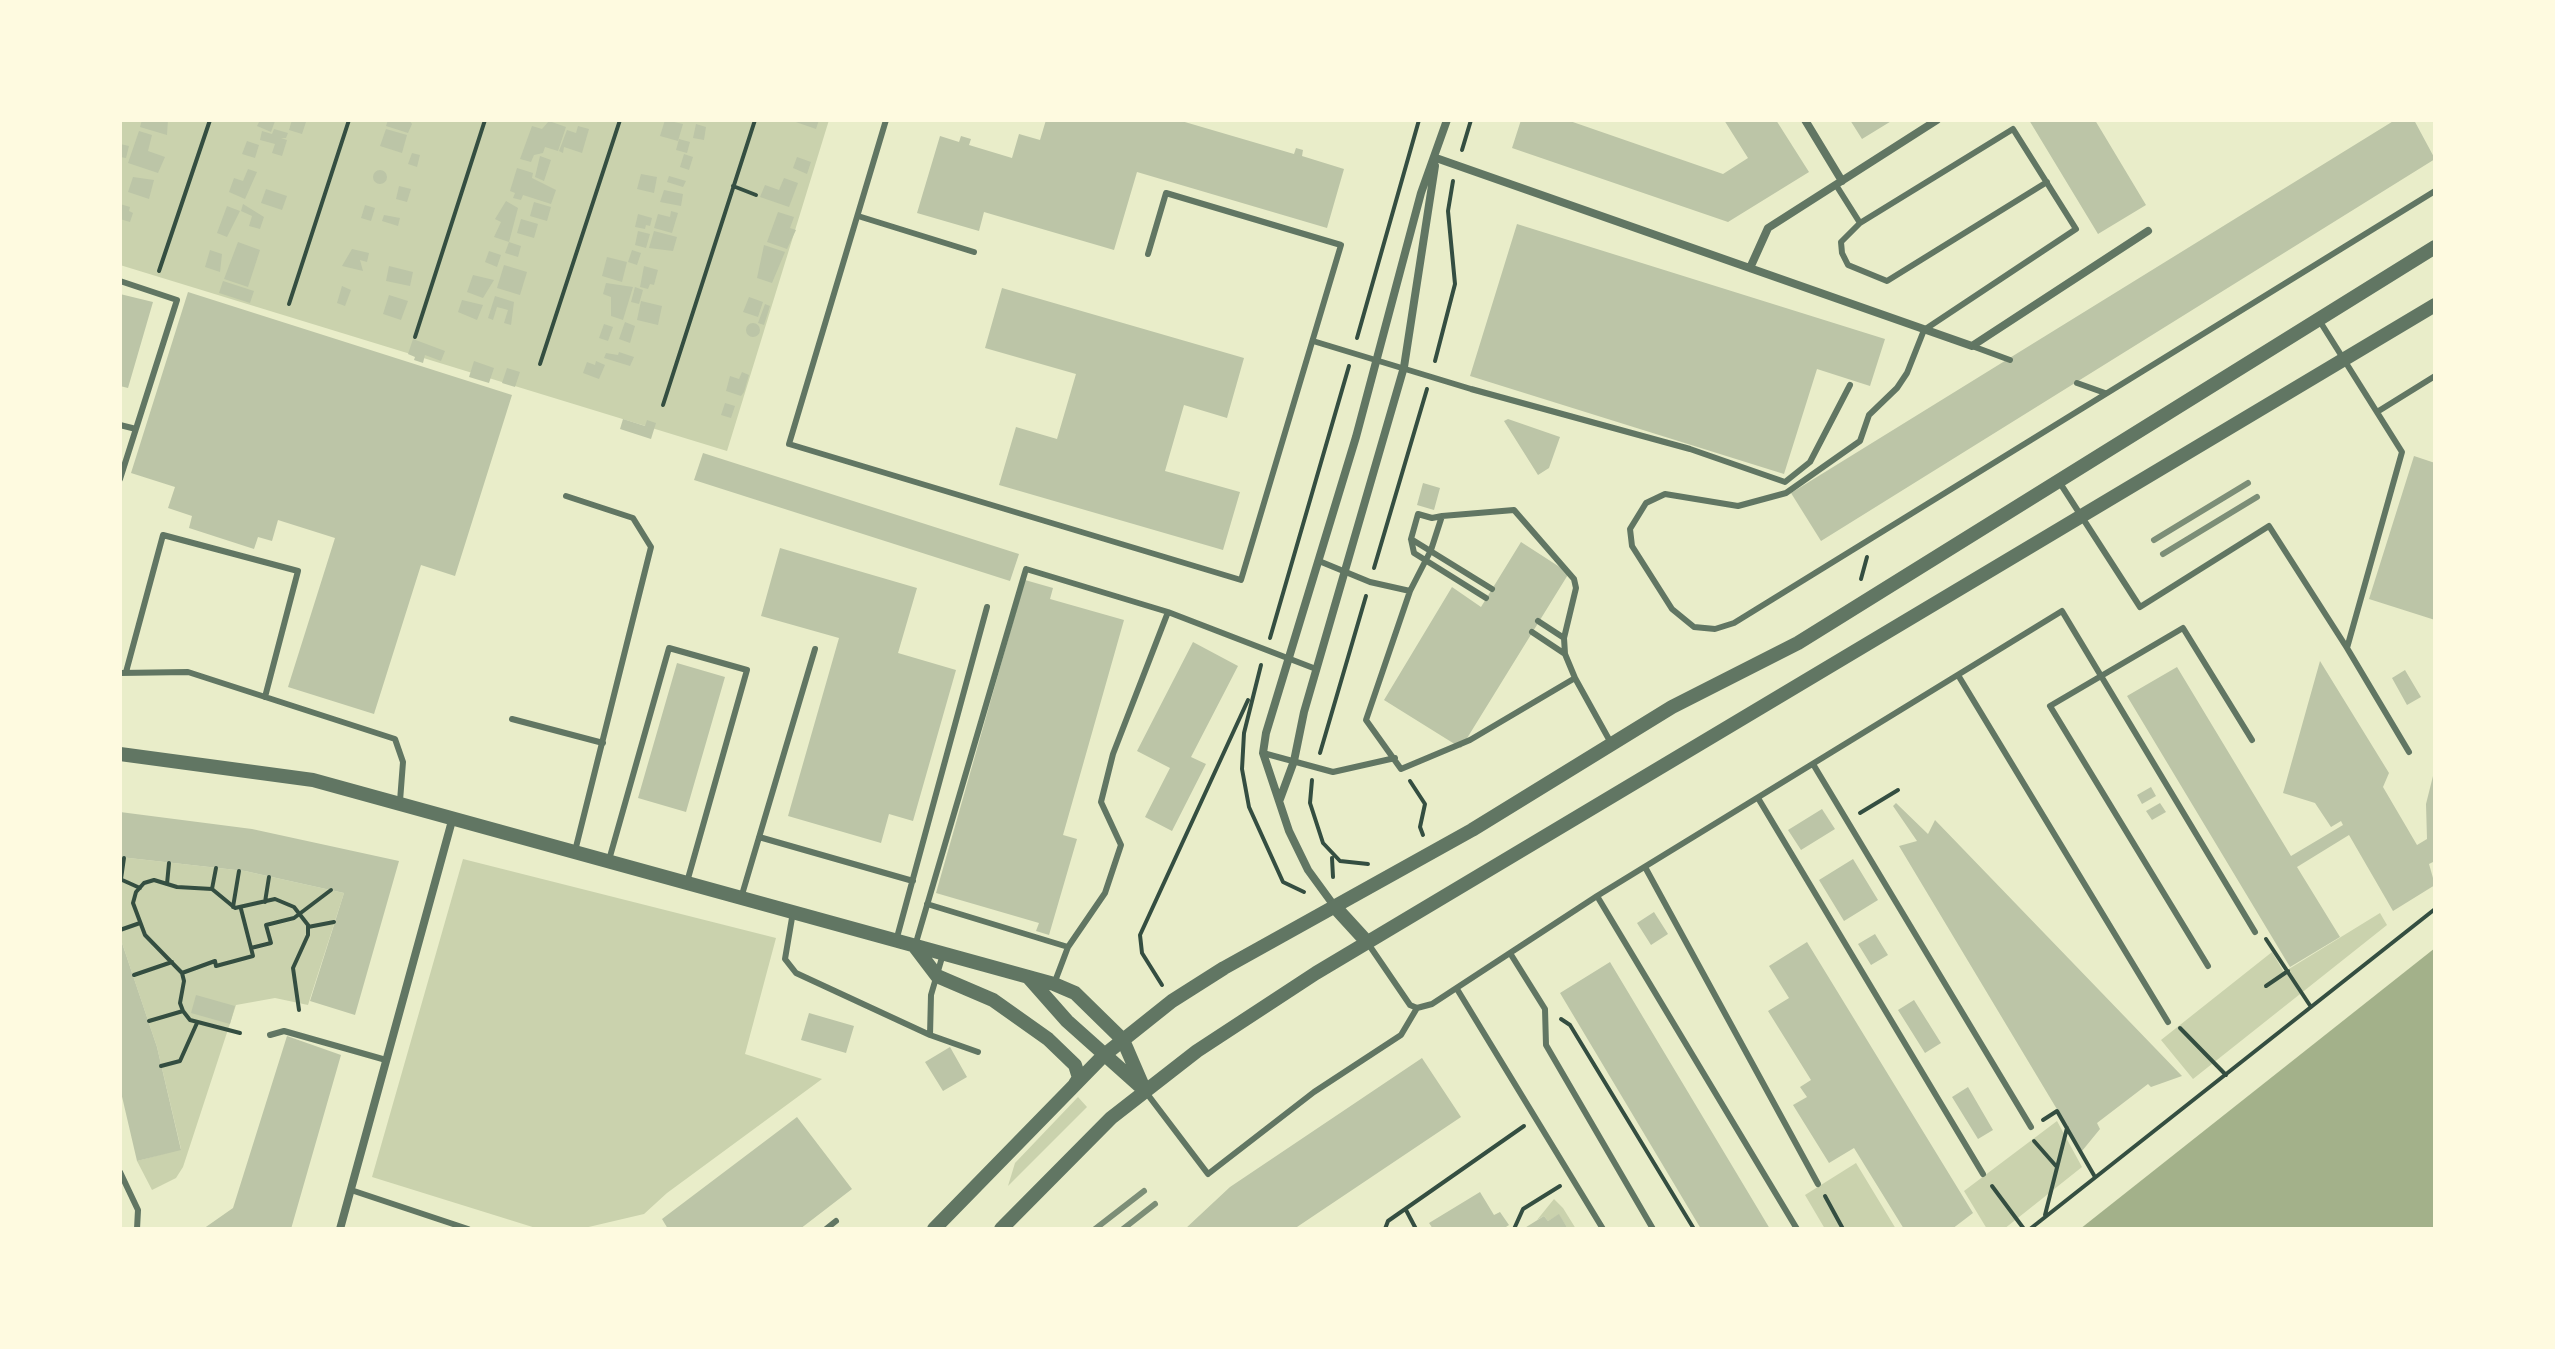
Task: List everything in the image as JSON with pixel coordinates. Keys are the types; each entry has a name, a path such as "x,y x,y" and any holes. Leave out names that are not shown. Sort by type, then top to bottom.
{"street":[{"path":"1367,942 1335,907 1296,847 1263,753 1269,718 1378,359 1421,193 1447,120"},
{"path":"1805,120 1839,183"},
{"path":"1750,268 1768,228 1937,120"},
{"path":"1436,158 1972,346 2148,231"},
{"path":"1280,799 1294,761 1316,669 1404,367 1433,198 1436,158"},
{"path":"934,1229 1103,1056 1172,1001 1672,707 1798,643 2435,247"},
{"path":"1001,1229 1111,1118 1248,1016 2435,305"},
{"path":"120,754 313,780 400,801 1054,984 1075,993 1123,1040 1145,1091"},
{"path":"340,1229 453,816"},
{"path":"915,946 937,976 993,1000 1036,1029 1075,1065 1079,1078 1075,1084"},
{"path":"1029,978 1103,1056 1145,1091"}],"lane":[{"path":"886,120 789,444 1241,580 1341,245 1166,193 1148,254"},
{"path":"2047,182 1887,281 1848,265 1841,242 1860,223 2013,129 2047,182 2076,229 1924,330 1907,373 1897,388 1869,415 1860,441 1786,493 1738,506 1665,494 1646,503 1630,529 1632,546 1672,609 1694,627 1715,629 1734,623 2435,191"},
{"path":"1839,183 1860,223"},
{"path":"858,216 974,252"},
{"path":"120,281 177,300 120,479"},
{"path":"2318,320 2402,452 2347,648"},
{"path":"1313,341 1714,457 1785,482 1810,462 1850,385"},
{"path":"1972,346 2010,360"},
{"path":"2377,412 2435,376"},
{"path":"2077,383 2105,393"},
{"path":"120,425 136,429"},
{"path":"2058,480 2140,607 2269,526 2409,752"},
{"path":"566,496 633,518 651,547 575,851"},
{"path":"1486,598 1414,553 1411,539 1418,514 1432,518 1514,510 1574,579 1576,588 1564,638 1565,654 1612,744"},
{"path":"1442,516 1431,550 1410,591 1366,720 1401,769 1470,740 1575,678"},
{"path":"265,697 298,571 163,535 123,672 188,672 265,697 395,739 403,762 400,801"},
{"path":"1411,539 1492,589"},
{"path":"1319,561 1370,582 1410,591"},
{"path":"915,946 1026,569 1168,612 1316,669"},
{"path":"896,941 987,607"},
{"path":"1145,1091 1208,1174 1314,1092 1401,1035 1417,1008 1432,1004 1457,989 1597,896 2062,611 2255,932"},
{"path":"1054,984 1068,947 1105,893 1121,845 1101,802 1113,754 1168,612"},
{"path":"1538,621 1564,638"},
{"path":"2208,966 2050,706 2183,628 2252,740"},
{"path":"1532,632 1565,654"},
{"path":"609,860 669,648 747,670 687,882"},
{"path":"741,898 815,649"},
{"path":"1958,675 2168,1022"},
{"path":"512,719 603,743"},
{"path":"1263,753 1315,770 1333,772 1395,758"},
{"path":"1813,764 2031,1127"},
{"path":"1758,798 1983,1174"},
{"path":"759,837 913,881"},
{"path":"1645,867 1818,1184"},
{"path":"1597,896 1797,1229"},
{"path":"927,904 1068,947"},
{"path":"793,912 785,959 796,973 930,1035 978,1052"},
{"path":"1367,942 1403,996 1417,1008"},
{"path":"1510,953 1545,1009 1546,1045 1653,1229"},
{"path":"930,1035 931,995 943,954"},
{"path":"1457,989 1603,1229"},
{"path":"270,1035 284,1031 386,1060"},
{"path":"120,1172 138,1210 137,1229"},
{"path":"351,1190 468,1229"},
{"path":"826,1229 836,1221"}],"path":[{"path":"159,271 210,120"},
{"path":"289,304 349,120"},
{"path":"415,337 485,120"},
{"path":"540,364 620,120"},
{"path":"663,405 755,120"},
{"path":"1378,862 1357,866 1340,861 1323,843 1310,803 1315,770 1455,284 1448,211 1471,120"},
{"path":"733,186 756,195"},
{"path":"1858,582 1865,574 1868,540"},
{"path":"1172,1001 1148,965 1140,935 1252,690"},
{"path":"1401,769 1425,804 1420,827 1424,838"},
{"path":"1847,821 1898,790"},
{"path":"124,858 121,879 140,888"},
{"path":"167,884 169,863"},
{"path":"212,889 216,868"},
{"path":"233,907 239,871"},
{"path":"265,902 269,877"},
{"path":"240,1033 197,1023 183,1011 180,1003 184,981 182,973 154,947 140,923 133,903 140,888 154,880 212,889 233,907 241,909 265,902 285,901 299,912 308,927 308,935 293,968 299,1010"},
{"path":"251,948 271,943 266,925 294,918 331,890"},
{"path":"182,973 215,961 216,966 253,956 241,909"},
{"path":"1983,1174 2027,1229 2435,909"},
{"path":"308,927 334,922"},
{"path":"120,930 140,923"},
{"path":"2255,932 2270,942 2311,1007"},
{"path":"134,975 172,962"},
{"path":"2266,986 2288,971"},
{"path":"1545,1009 1570,1025 1694,1229"},
{"path":"149,1021 183,1011"},
{"path":"2168,1022 2176,1024 2226,1075"},
{"path":"161,1066 180,1061 197,1023"},
{"path":"2056,1166 2031,1138 2031,1127 2057,1111 2095,1177"},
{"path":"1385,1229 1388,1221 1536,1118"},
{"path":"2045,1217 2067,1128"},
{"path":"1514,1229 1523,1209 1573,1179"},
{"path":"1818,1184 1843,1229"},
{"path":"1405,1209 1416,1229"}],"shaded area":[{"path":"120,120 829,120 727,451 120,265"},
{"path":"120,857 245,871 344,893 308,1005 275,998 236,1005 183,1167 176,1178 152,1190 137,1161 181,1149 157,1047 120,937"},
{"path":"463,859 776,938 745,1054 822,1079 667,1193 644,1214 580,1229 539,1229 372,1177"},
{"path":"2380,913 2387,925 2193,1079 2161,1040 2272,952 2284,972"},
{"path":"2435,948 2435,1229 2080,1229"},
{"path":"1078,1097 1087,1107 1008,1186 1015,1163"},
{"path":"2057,1121 2082,1167 2004,1229 1987,1229 1964,1191"},
{"path":"1856,1163 1896,1229 1825,1229 1805,1195"},
{"path":"1554,1199 1576,1229 1568,1229 1559,1215 1548,1221 1544,1216 1537,1220"}],"building":[{"path":"142,120 168,120 167,135 140,127"},
{"path":"260,120 275,121 271,132 257,126"},
{"path":"292,120 306,122 302,134 289,130"},
{"path":"388,120 409,120 412,124 408,133 386,126"},
{"path":"665,120 683,124 678,141 660,136"},
{"path":"790,120 819,120 816,129"},
{"path":"1046,120 1178,120 1294,154 1296,148 1303,150 1302,156 1344,169 1327,228 1137,172 1114,250 984,212 979,231 917,213 940,136 959,142 961,136 971,139 969,145 1012,158 1019,134 1040,140"},
{"path":"1521,120 1567,120 1723,174 1748,158 1724,120 1776,120 1809,172 1728,222 1512,148"},
{"path":"1850,120 1893,120 1862,139"},
{"path":"2029,120 2095,120 2146,205 2098,234"},
{"path":"2395,120 2414,120 2435,159 1821,541 1791,493"},
{"path":"549,121 566,127 558,151 545,147 543,153 534,155 531,162 520,159 532,126 542,129"},
{"path":"696,124 706,127 704,140 693,138"},
{"path":"578,126 589,129 582,153 564,147 563,153 559,151 567,130 576,133"},
{"path":"274,129 288,133 286,138 281,138 287,140 282,156 272,153 275,144 260,140 262,131 272,134"},
{"path":"386,129 407,135 402,153 380,146"},
{"path":"139,131 152,135 148,151 165,157 158,173 128,163"},
{"path":"679,139 690,142 687,153 676,150"},
{"path":"247,141 259,145 255,158 242,154"},
{"path":"120,144 129,146 126,158 120,157"},
{"path":"412,153 420,155 417,167 408,164"},
{"path":"684,154 693,157 689,170 680,167"},
{"path":"540,156 551,160 544,181 535,177"},
{"path":"797,157 811,162 807,174 793,168"},
{"path":"517,168 533,173 532,178 556,190 551,204 523,195 521,200 513,198 515,193 510,191"},
{"path":"248,169 257,172 245,199 229,192 234,178 243,181"},
{"path":"380,170 387,177 380,184 373,177"},
{"path":"641,174 657,177 654,193 637,189"},
{"path":"669,176 686,181 683,187 667,182"},
{"path":"133,177 154,180 149,199 128,192"},
{"path":"784,178 798,183 789,207 760,197 765,185 779,190"},
{"path":"399,186 411,189 407,202 396,199"},
{"path":"266,189 287,196 282,210 261,203"},
{"path":"664,190 683,194 681,206 660,202"},
{"path":"506,201 518,208 509,242 494,237 501,222 495,219"},
{"path":"534,202 551,207 547,221 530,216"},
{"path":"120,204 130,207 129,211 133,213 130,222 120,219"},
{"path":"243,204 264,217 260,229 249,226 252,216 241,211"},
{"path":"365,205 375,208 371,221 361,218"},
{"path":"227,206 240,211 227,237 217,233"},
{"path":"671,211 678,213 672,233 654,228 658,214 670,217"},
{"path":"778,212 794,217 790,228 796,230 787,249 767,242"},
{"path":"638,214 652,218 650,226 646,225 645,229 635,227"},
{"path":"384,215 400,218 398,226 382,221"},
{"path":"521,219 538,224 534,238 517,233"},
{"path":"1517,224 1885,339 1870,386 1817,369 1784,474 1470,376"},
{"path":"638,231 650,234 646,248 635,245"},
{"path":"654,231 677,237 673,251 649,248"},
{"path":"238,242 260,250 248,287 224,279"},
{"path":"509,242 521,246 518,257 505,253"},
{"path":"764,245 785,252 772,283 757,278"},
{"path":"352,249 369,253 367,262 360,260 363,271 342,266"},
{"path":"210,250 222,254 220,272 205,267"},
{"path":"632,250 641,253 637,265 628,262"},
{"path":"489,251 501,255 497,267 485,262"},
{"path":"607,257 627,262 622,282 602,276"},
{"path":"504,265 527,272 520,295 497,288"},
{"path":"389,266 413,272 410,286 386,281"},
{"path":"644,266 658,270 654,285 650,284 648,289 640,287"},
{"path":"473,275 494,280 483,298 467,292"},
{"path":"223,281 254,291 250,303 219,293"},
{"path":"606,283 633,287 623,320 611,316 611,297 603,294"},
{"path":"342,286 351,290 345,306 337,303"},
{"path":"635,287 643,290 639,304 631,302"},
{"path":"1002,288 1244,358 1227,418 1184,405 1165,471 1240,492 1223,550 999,485 1016,427 1057,439 1076,374 985,348"},
{"path":"188,292 512,395 455,576 421,565 374,714 288,687 335,538 278,520 272,541 258,537 254,549 189,528 192,516 168,508 175,487 131,473"},
{"path":"120,294 153,302 128,388 120,386"},
{"path":"389,295 408,301 401,320 383,314"},
{"path":"495,296 514,302 511,325 504,323 508,310 497,307 493,320 488,318"},
{"path":"749,297 763,302 758,317 743,312"},
{"path":"462,300 483,305 477,320 458,312"},
{"path":"641,301 662,306 658,325 637,320"},
{"path":"765,304 770,306 764,325 758,323"},
{"path":"625,322 635,326 630,343 619,339"},
{"path":"753,323 760,330 753,337 746,330"},
{"path":"604,324 613,327 608,341 599,338"},
{"path":"413,339 445,351 441,361 425,355 423,363 414,360 415,357 408,354"},
{"path":"619,352 634,357 630,366 604,358 606,353 618,355"},
{"path":"474,361 494,368 489,383 469,377"},
{"path":"596,361 605,365 599,379 583,373 587,362 595,365"},
{"path":"507,368 520,372 515,387 502,383"},
{"path":"742,372 749,375 741,396 726,391 730,376 739,379"},
{"path":"725,403 735,406 731,418 721,415"},
{"path":"623,419 645,426 647,420 656,423 651,439 620,429"},
{"path":"1508,419 1560,437 1549,468 1538,475 1504,421"},
{"path":"703,453 1019,554 1010,581 694,480"},
{"path":"2414,456 2435,463 2435,620 2369,599"},
{"path":"1423,483 1440,488 1434,510 1417,505"},
{"path":"1521,542 1569,573 1461,748 1384,700 1452,587 1481,607"},
{"path":"780,548 917,588 898,653 956,670 913,821 889,814 881,843 788,816 839,638 761,616"},
{"path":"1025,580 1053,588 1050,599 1124,620 1063,835 1077,839 1049,935 1036,931 1039,923 936,893"},
{"path":"1193,642 1238,666 1191,757 1206,764 1172,831 1145,817 1170,768 1137,751"},
{"path":"2320,661 2389,773 2383,787 2417,845 2427,839 2426,804 2435,768 2435,861 2429,864 2435,885 2393,911 2349,835 2297,867 2340,937 2290,967 2127,696 2177,667 2291,856 2343,825 2341,821 2331,827 2315,803 2283,793"},
{"path":"677,663 725,677 686,812 638,798"},
{"path":"2405,670 2421,697 2407,705 2392,678"},
{"path":"2151,787 2156,796 2142,804 2137,795"},
{"path":"1896,803 1928,834 1935,820 2182,1076 2151,1087 2148,1084 2097,1123 2100,1129 2082,1151 1899,846 1917,841 1893,806"},
{"path":"2160,803 2166,812 2152,820 2146,811"},
{"path":"1822,809 1835,829 1801,850 1788,830"},
{"path":"120,812 252,829 399,861 355,1015 310,1001 344,893 245,871 120,857"},
{"path":"1853,859 1878,900 1844,921 1819,880"},
{"path":"1654,912 1668,934 1651,945 1637,923"},
{"path":"1875,934 1888,955 1871,965 1858,944"},
{"path":"120,937 157,1047 181,1150 137,1161 120,1088"},
{"path":"1807,942 1973,1213 1952,1229 1904,1229 1854,1148 1829,1163 1793,1105 1807,1097 1800,1087 1811,1080 1768,1011 1789,998 1769,966"},
{"path":"1610,962 1770,1229 1701,1229 1560,993"},
{"path":"196,995 235,1006 230,1024 191,1013"},
{"path":"1914,1000 1941,1043 1925,1053 1898,1010"},
{"path":"809,1013 854,1026 846,1053 801,1040"},
{"path":"287,1036 341,1055 291,1229 203,1229 233,1208"},
{"path":"950,1047 967,1077 943,1091 925,1062"},
{"path":"1422,1058 1461,1117 1294,1229 1185,1229 1230,1187"},
{"path":"1968,1087 1993,1130 1978,1139 1952,1097"},
{"path":"797,1117 852,1189 800,1229 668,1229 662,1219"},
{"path":"1480,1192 1494,1215 1500,1212 1509,1225 1503,1229 1433,1229 1429,1223"},
{"path":"1559,1214 1568,1229 1523,1229 1544,1216 1548,1221"}],"railway":[{"path":"2154,540 2248,483"},
{"path":"2163,554 2257,497"},
{"path":"1095,1229 1144,1191"},
{"path":"1123,1229 1155,1204"}]}
